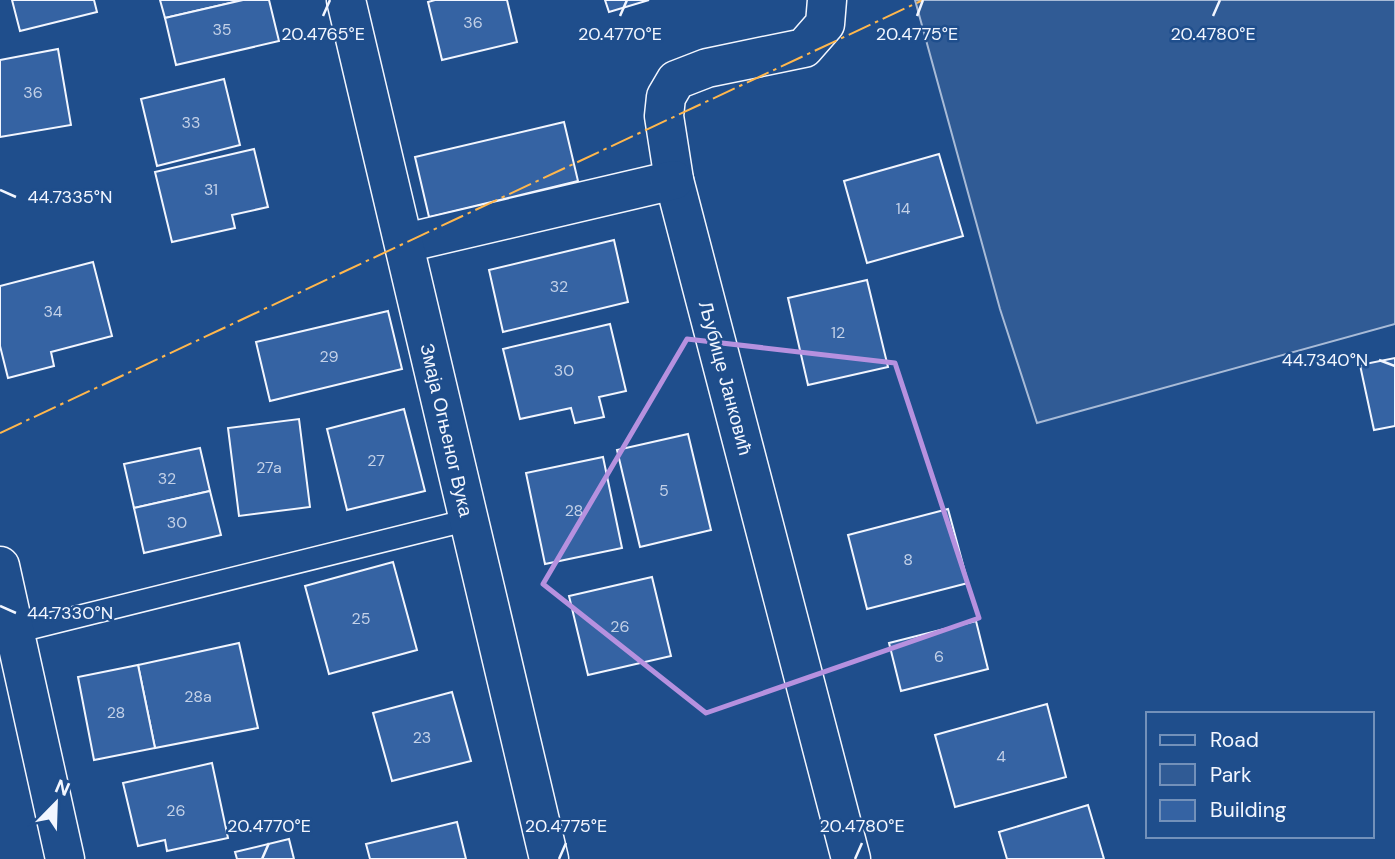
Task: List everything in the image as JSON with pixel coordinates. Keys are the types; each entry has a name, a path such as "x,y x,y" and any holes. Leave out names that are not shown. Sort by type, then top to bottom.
{"street":[{"name":"Змаја Огњеног Вука","path":"346,0 549,859"},
{"name":"Љубице Јанковић","path":"827,0 825,24 804,48 707,68 676,80 666,97 664,116 674,180 851,859"},
{"path":"405,243 674,180"},
{"path":"0,566 65,859"}],"lane":[{"path":"16,632 468,520"}],"highlighted area":[{"path":"687,339 895,363 979,618 706,713 543,584"}],"green space":[{"path":"915,0 1395,0 1395,324 1037,423 1000,309"}],"building":[{"path":"12,0 94,0 97,12 20,31"},
{"path":"160,0 243,0 165,18"},
{"path":"243,0 269,0 279,41 176,65 165,18"},
{"path":"507,0 517,42 442,60 428,2"},
{"path":"605,0 649,0 609,12"},
{"path":"58,49 71,125 0,137 0,60"},
{"path":"224,79 240,145 157,166 141,99"},
{"path":"564,122 578,181 429,217 415,157"},
{"path":"254,149 268,207 232,215 235,228 172,242 155,172"},
{"path":"939,154 963,236 867,263 844,181"},
{"path":"614,240 628,302 503,332 489,270"},
{"path":"93,262 112,336 51,352 54,366 8,378 0,346 0,286"},
{"path":"867,280 888,367 808,385 788,298"},
{"path":"388,311 402,369 270,401 256,342"},
{"path":"610,324 626,391 599,397 604,417 575,423 571,408 520,419 503,349"},
{"path":"1395,358 1395,426 1374,430 1360,365"},
{"path":"404,409 425,491 347,510 327,429"},
{"path":"299,419 310,507 239,516 228,428"},
{"path":"688,434 711,530 640,547 617,450"},
{"path":"200,448 210,491 134,508 124,464"},
{"path":"603,457 622,548 545,564 526,473"},
{"path":"210,491 221,535 144,553 134,508"},
{"path":"948,509 968,583 867,609 848,535"},
{"path":"393,562 417,650 329,674 305,586"},
{"path":"652,577 671,656 588,675 569,596"},
{"path":"976,621 988,669 901,691 889,643"},
{"path":"239,643 258,728 155,748 138,665"},
{"path":"138,665 155,748 94,760 78,677"},
{"path":"452,692 471,761 392,781 373,713"},
{"path":"1047,704 1066,777 955,807 935,735"},
{"path":"212,763 228,838 167,851 165,840 138,846 123,783"},
{"path":"1088,805 1104,859 1007,859 999,832"},
{"path":"457,822 466,859 370,859 366,844"},
{"path":"289,839 294,859 237,859 235,852"}],"power":[{"path":"0,433 923,0"}]}
